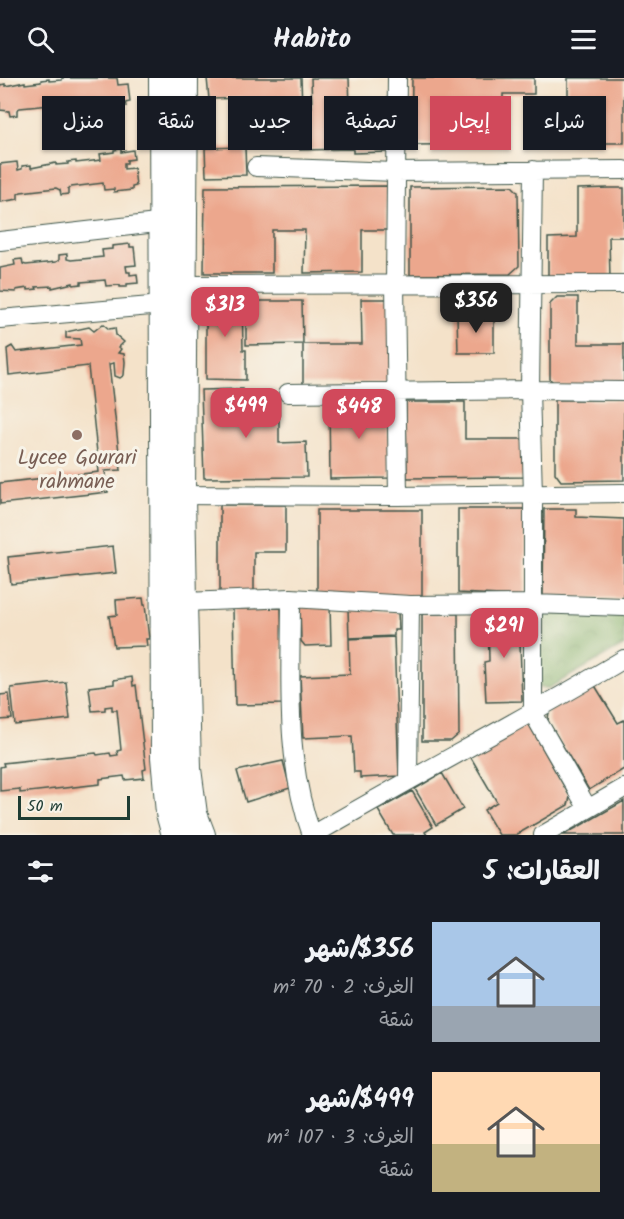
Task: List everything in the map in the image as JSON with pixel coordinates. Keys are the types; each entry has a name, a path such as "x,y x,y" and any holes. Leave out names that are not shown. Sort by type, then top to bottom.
{"main road":[{"path":"162,78 178,298 164,757 169,813 175,835"},
{"path":"174,221 185,78"},
{"path":"172,495 184,602 188,769 194,814 202,835"}],"street":[{"path":"397,78 395,392 398,496"},
{"path":"256,167 396,172 624,170"},
{"path":"533,170 530,390 533,494 533,713 588,809"},
{"path":"0,242 174,221"},
{"path":"0,319 178,298 395,285 624,284"},
{"path":"288,393 624,391"},
{"path":"172,495 398,496 624,493"},
{"path":"184,602 291,598 410,605 532,604 624,607"},
{"path":"291,598 292,740 304,815 313,835 408,780 533,713 624,659"},
{"path":"408,780 410,605"},
{"path":"543,835 624,788"}],"green space":[{"path":"624,612 624,645 549,688 539,688 541,613"}],"building":[{"path":"62,78 117,78 118,85 128,84 130,102 125,103 125,96 42,96 42,106 20,108 17,110 17,115 10,116 9,111 0,110 0,85 25,82 25,84 49,79 49,81 62,80"},
{"path":"207,78 301,78 302,96 228,96 228,98 216,99 216,96 209,96"},
{"path":"311,78 349,78 350,96 324,96 324,150 312,150"},
{"path":"412,78 534,78 534,94 430,96 430,145 418,145 418,96 412,96"},
{"path":"568,78 624,78 624,143 606,143 606,96 568,96"},
{"path":"216,148 245,150 246,175 206,176 205,150 216,150"},
{"path":"114,150 121,150 121,152 133,150 134,159 124,163 124,169 134,168 136,186 132,187 132,190 114,192 114,189 104,190 103,183 71,187 68,189 68,194 61,195 60,190 56,188 21,192 18,194 18,199 0,202 0,164 17,162 18,170 22,169 22,166 31,165 31,168 56,163 56,165 101,160 100,154 114,152"},
{"path":"353,150 388,150 388,152 353,153"},
{"path":"387,186 387,230 362,230 362,272 304,273 305,230 272,230 272,273 204,273 205,187"},
{"path":"512,186 518,192 519,266 510,274 410,275 410,187"},
{"path":"624,188 624,237 609,237 610,279 548,280 548,238 577,237 577,189"},
{"path":"130,244 130,247 134,247 136,265 126,266 127,272 130,272 130,275 137,274 138,283 127,284 127,287 106,286 105,280 73,285 73,283 52,288 52,286 36,287 37,289 28,290 28,288 16,290 16,292 0,291 0,268 15,265 14,260 22,259 23,264 26,265 56,262 59,260 59,255 67,254 67,259 71,260 103,257 102,250 112,249 112,246"},
{"path":"206,294 242,294 246,380 206,379"},
{"path":"557,297 578,297 578,344 624,344 624,387 558,387 550,379 550,304"},
{"path":"361,299 391,299 392,378 386,383 303,384 303,344 362,344"},
{"path":"246,301 302,301 303,344 246,345"},
{"path":"494,314 494,353 458,353 457,315"},
{"path":"103,324 109,329 115,328 116,335 124,342 119,347 121,349 118,353 124,354 124,375 120,378 115,376 114,363 109,364 121,470 105,471 108,492 0,504 0,483 99,472 88,366 9,375 7,349 12,346 16,352 81,345 80,339 66,338 66,332 89,327 94,331"},
{"path":"243,389 243,401 279,401 279,443 306,442 307,477 204,478 201,390"},
{"path":"555,400 624,400 624,480 561,481 555,473"},
{"path":"388,402 389,478 330,479 329,403"},
{"path":"406,402 465,402 465,439 526,439 526,477 407,478"},
{"path":"220,505 286,505 286,552 254,552 254,593 220,593"},
{"path":"458,509 526,509 525,596 458,593"},
{"path":"544,509 576,509 576,517 624,519 624,598 543,597"},
{"path":"317,510 422,510 422,597 317,597"},
{"path":"113,546 116,573 11,584 8,557"},
{"path":"143,598 149,639 146,639 147,646 114,647 109,616 117,615 116,600"},
{"path":"330,606 331,645 305,646 301,641 300,607"},
{"path":"281,608 283,704 235,705 233,609"},
{"path":"348,609 398,612 399,630 394,630 394,636 349,638"},
{"path":"519,613 522,701 486,702 484,662 489,661 488,614"},
{"path":"422,614 458,614 459,734 451,741 422,741"},
{"path":"394,637 399,776 360,778 360,772 354,772 352,736 303,738 300,676 350,674 349,639"},
{"path":"132,677 133,686 136,685 146,769 143,770 144,778 125,780 124,776 100,779 100,784 20,793 20,789 0,791 0,767 4,766 3,763 96,753 97,755 110,753 111,756 118,755 117,751 121,750 117,710 112,710 112,706 105,707 105,710 92,711 89,687 114,684 114,680"},
{"path":"66,682 70,719 15,725 11,688"},
{"path":"594,684 618,723 624,720 624,769 589,790 548,721 549,710"},
{"path":"9,694 12,719 0,720 0,695"},
{"path":"528,723 570,797 568,805 516,835 499,835 484,810 497,802 470,756"},
{"path":"283,761 290,788 246,802 237,771"},
{"path":"442,773 463,809 436,825 415,789"},
{"path":"412,791 433,827 425,832 427,835 393,835 378,810"},
{"path":"624,801 624,835 563,835 578,827"}],"place":[{"name":"Lycee Gourari rahmane","path":"77,435"}]}
